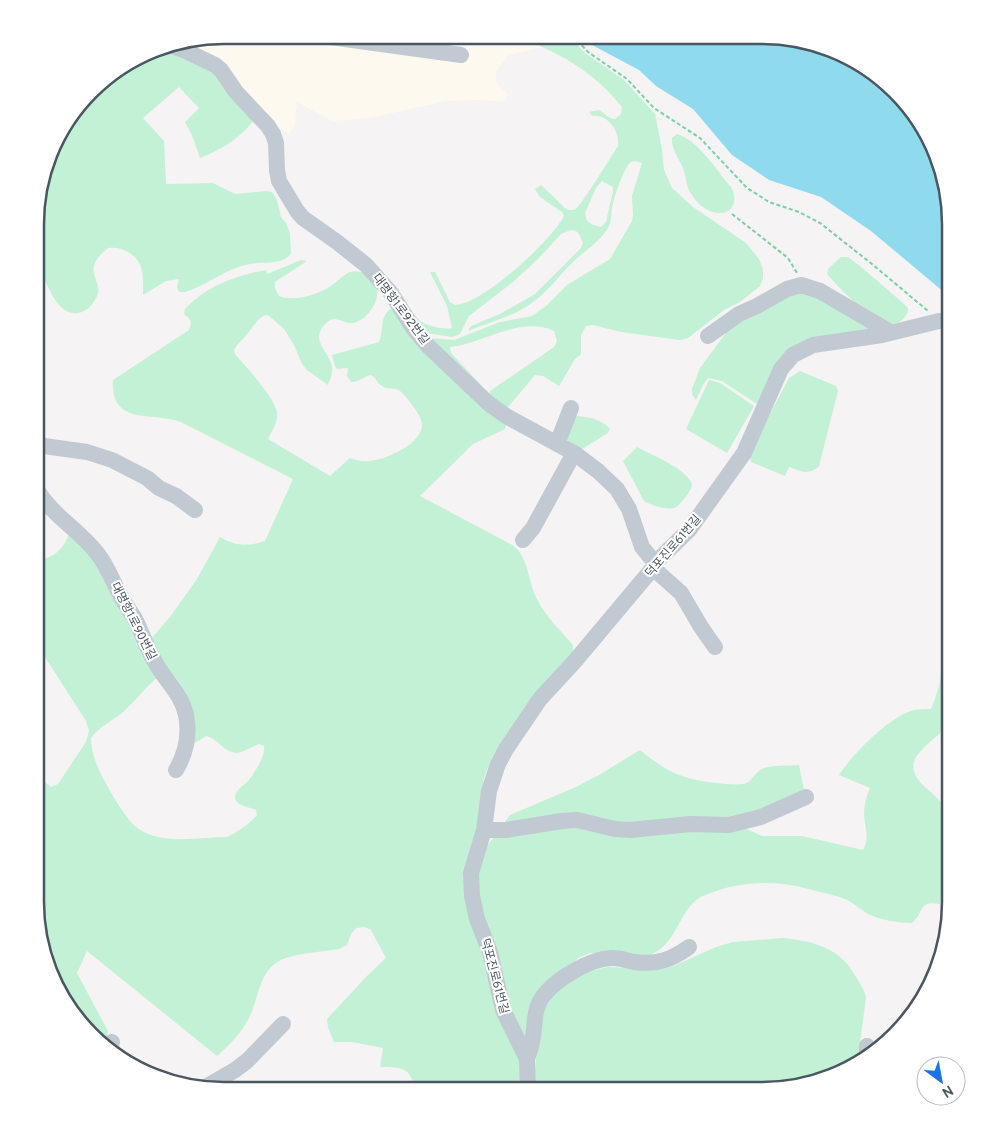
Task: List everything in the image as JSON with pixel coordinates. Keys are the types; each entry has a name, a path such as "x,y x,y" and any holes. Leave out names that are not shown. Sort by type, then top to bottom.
{"street":[{"path":"381,44 461,55"},
{"name":"대명항1로92번길","path":"182,49 215,65 268,126 276,143 279,180 297,211 303,218 366,265 391,294 421,338 488,403 506,416 574,453 598,471 617,489 629,510 642,547 654,565 682,593 701,627 715,647"},
{"path":"708,336 739,314 758,306 787,289 801,285 820,291 890,332"},
{"name":"덕포진로61번길","path":"528,1082 528,1059 503,1010 490,952 474,906 471,873 484,830 489,791 498,764 506,749 540,700 575,661 654,565 689,530 739,460 781,369 793,355 813,345 890,332 939,321"},
{"path":"557,444 571,408"},
{"path":"44,446 87,452 112,460 147,478 159,488 176,496 195,510"},
{"path":"523,540 533,528 574,453"},
{"name":"대명항1로90번길","path":"44,502 85,540 102,560 119,594 135,619 156,664 170,681 180,699 186,716 187,741 183,758 176,770"},
{"path":"484,830 506,830 577,820 615,829 630,830 691,824 729,825 761,817 806,797"},
{"path":"528,1059 532,1045 536,1008 540,1000 558,982 598,960 613,958 644,963 663,962 689,947"},
{"path":"214,1082 247,1061 283,1024"}],"path":[{"path":"580,44 588,52 627,79 654,108 700,138 747,188 769,202 799,212 820,223 939,321"},
{"path":"732,214 788,258 797,272 801,285"}],"shaded area":[{"path":"212,44 542,44 538,48 509,55 496,71 496,82 509,95 503,102 480,100 447,101 370,118 332,121 297,102 295,124 289,134 266,119 176,50"}],"green space":[{"path":"539,44 576,44 585,53 624,80 655,114 664,170 672,188 693,207 746,243 759,259 763,269 763,278 760,286 740,302 724,310 688,338 680,340 621,332 593,325 586,326 581,335 581,354 575,359 559,386 543,376 535,375 504,412 490,396 490,391 554,347 557,341 554,331 543,327 522,327 500,332 467,344 450,347 451,353 485,391 429,338 454,340 500,322 532,316 546,306 567,285 610,259 632,221 632,196 642,163 635,161 628,165 620,181 612,206 610,223 606,231 530,305 513,314 468,331 471,326 500,314 535,294 581,248 583,243 576,231 571,230 561,234 513,282 469,316 460,334 452,337 421,332 409,307 423,323 440,328 452,328 447,306 430,272 435,272 450,302 455,305 467,302 482,294 515,270 531,255 557,227 564,216 562,212 540,197 535,189 541,185 565,208 570,210 576,209 618,146 617,135 612,125 603,118 592,116 589,112 599,110 610,118 615,119 621,114 622,107 585,71","holes":["602,181 613,187 606,222 601,227 587,221 585,213 596,188"]},
{"path":"172,51 206,63 256,118 231,142 200,158 185,122 199,108 179,87 143,118 164,141 166,184 213,183 235,194 272,192 277,200 281,217 290,233 291,254 277,262 241,266 185,292 179,292 177,287 179,279 166,281 143,295 142,270 138,260 123,250 108,248 95,263 94,274 98,293 88,308 76,313 68,312 56,302 44,278 45,200 57,155 74,124 88,105 105,88 144,62"},
{"path":"677,134 700,149 731,187 734,193 734,203 729,211 719,213 710,211 694,198 687,185 684,170 673,145 672,138"},
{"path":"841,257 848,257 860,266 908,308 908,312 903,319 897,323 880,320 859,306 840,288 827,274 829,268"},
{"path":"301,260 307,261 275,282 275,288 279,296 285,298 306,297 319,292 354,271 366,273 377,288 374,305 363,319 350,323 332,319 327,322 319,333 320,343 332,367 332,374 328,385 307,370 284,329 268,315 258,320 237,345 234,350 235,354 259,382 275,406 277,420 268,439 330,476 350,458 366,461 384,458 402,449 417,438 421,431 422,423 419,415 403,393 382,386 371,375 351,382 347,376 348,368 337,369 332,355 379,342 384,317 396,305 506,425 505,429 473,444 420,496 514,546 523,557 540,605 573,645 573,654 492,757 484,778 480,800 480,819 468,868 522,1058 523,1082 414,1082 408,1073 400,1068 380,1067 383,1048 352,1042 334,1042 327,1019 386,958 371,930 365,927 356,928 351,934 347,945 339,949 292,956 272,966 263,979 246,1023 235,1038 217,1056 87,951 77,973 108,1031 106,1039 88,1021 74,1002 62,982 53,960 47,938 44,914 44,781 51,787 58,784 86,742 89,731 86,721 44,655 44,558 47,558 61,548 69,533 86,547 149,641 170,617 197,579 220,537 242,545 265,541 293,479 181,422 126,411 119,405 114,395 113,380 189,330 191,323 184,314 185,309 203,294 222,283 243,275 266,270 267,274","holes":["168,670 182,686 190,703 193,744 206,736 229,751 237,753 259,744 264,746 259,764 235,796 238,803 256,810 257,815 243,828 227,837 163,838 151,835 140,829 130,821 116,801 102,777 94,758 91,738 122,713 161,674"]},
{"path":"802,289 876,328 806,343 760,406 722,381 708,378 696,400 692,394 692,389 700,368 731,326"},
{"path":"800,371 836,386 838,391 819,466 808,472 789,467 785,476 751,462 750,457 789,378"},
{"path":"709,380 720,383 754,406 727,453 686,429"},
{"path":"574,416 594,419 610,429 608,433 579,451 566,441"},
{"path":"637,447 676,468 689,478 692,486 676,507 663,508 644,501 623,461"},
{"path":"942,666 942,731 920,752 914,762 917,779 942,804 942,895 940,904 925,905 912,923 907,923 878,918 842,898 790,885 776,883 748,884 720,890 696,900 689,907 667,942 650,955 590,953 578,958 571,966 526,1040 517,1033 479,911 479,857 510,815 576,787 640,750 658,764 684,777 723,784 746,783 764,768 799,765 804,790 740,826 762,836 802,836 863,850 867,837 864,808 870,788 839,775 871,738 892,721 911,711 931,709"},
{"path":"782,938 804,941 825,947 842,959 865,992 866,998 860,1054 831,1069 786,1081 534,1082 540,1019 552,994 594,970 608,967 664,969 716,947 733,942"}],"water":[{"path":"592,45 786,45 831,57 872,81 890,96 905,114 924,144 933,166 939,188 942,212 942,290 871,231 821,197 769,180 732,155 693,109 656,86 639,70"}]}
